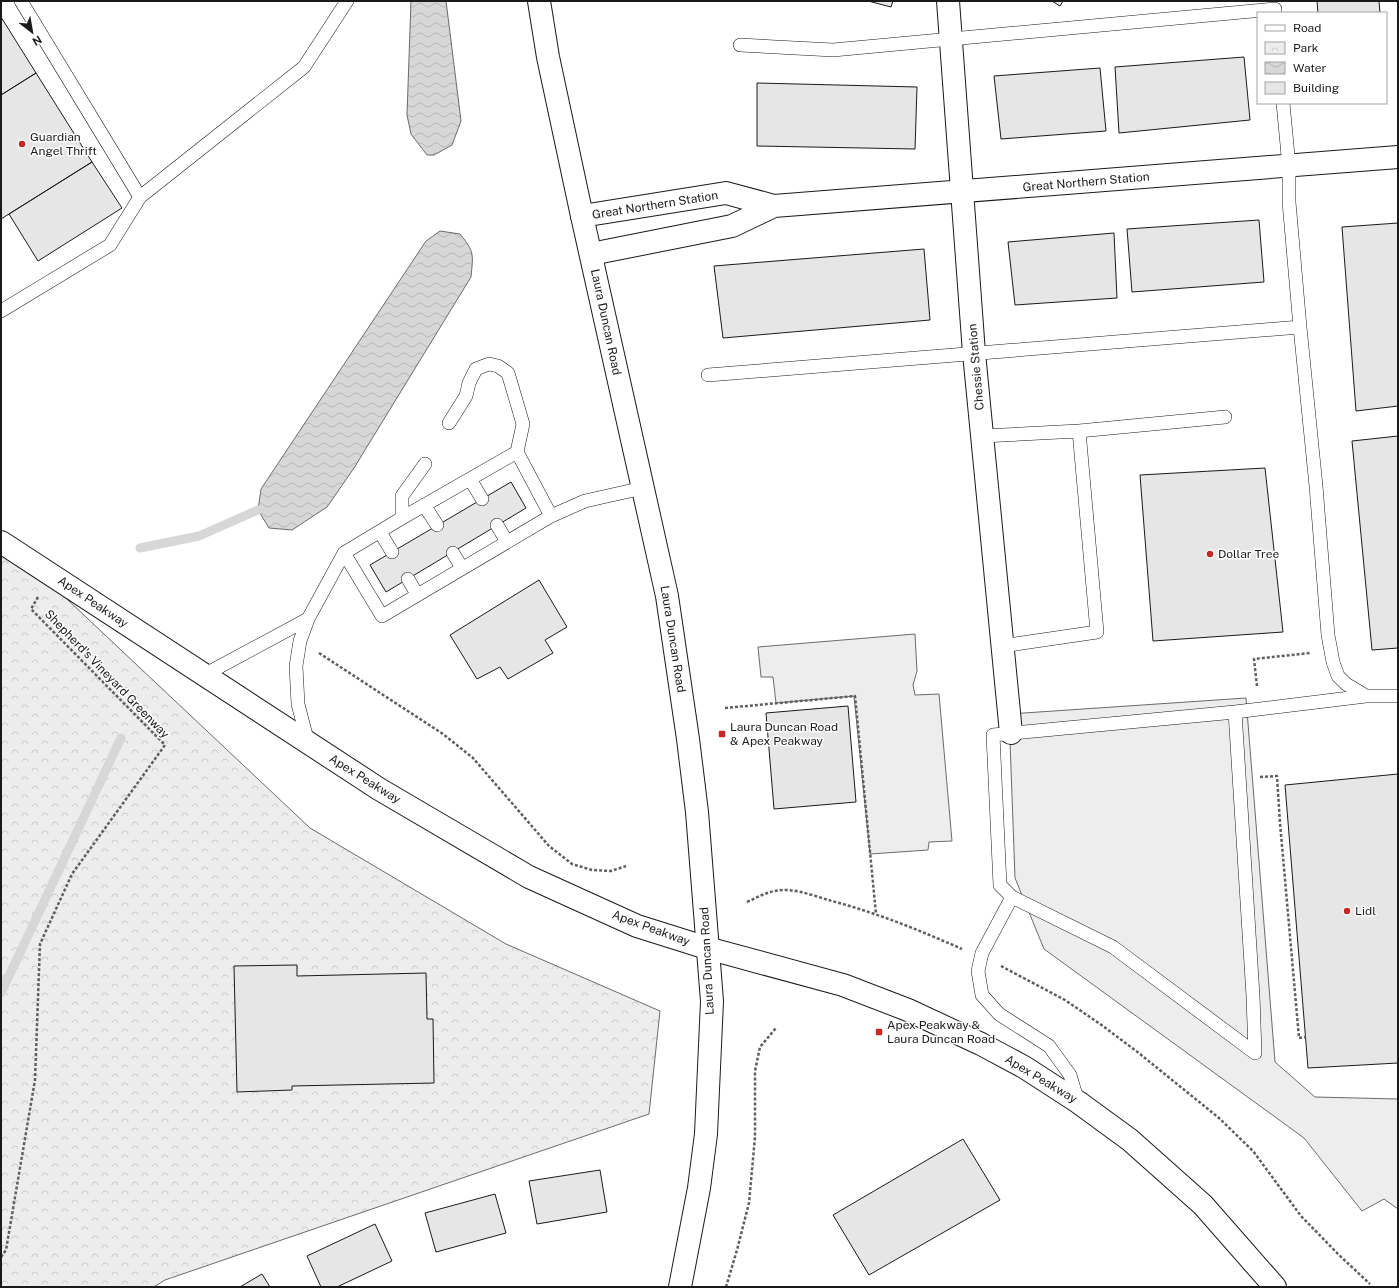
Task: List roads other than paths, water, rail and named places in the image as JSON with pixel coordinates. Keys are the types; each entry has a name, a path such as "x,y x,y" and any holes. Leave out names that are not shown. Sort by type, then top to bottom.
{"street":[{"name":"Laura Duncan Road","path":"539,1 548,57 582,216 667,596 697,812 712,1001 706,1134 699,1188 680,1287"},
{"name":"Chessie Station","path":"948,1 974,354 1011,733"},
{"name":"Great Northern Station","path":"582,216 726,193 774,206 1398,157"},
{"name":"Great Northern Station","path":"591,254 732,226 774,206"},
{"name":"Apex Peakway","path":"1,542 379,789 529,877 637,926 707,948 843,985 908,1010 981,1044 1024,1067 1078,1102 1130,1140 1203,1205 1275,1287"}],"lane":[{"path":"21,1 140,197"},
{"path":"1,311 110,245 140,197 304,67 347,1"},
{"path":"740,45 833,50 1275,8"},
{"path":"1284,104 1300,327 1316,486 1328,635 1333,662 1338,676 1346,684 1366,696"},
{"path":"708,375 1300,327"},
{"path":"449,423 466,396 469,383 476,369 489,364 498,366 508,373 522,424 517,452 551,516"},
{"path":"982,436 1079,431 1225,417"},
{"path":"1002,646 1097,632 1079,431"},
{"path":"308,743 298,704 296,666 300,641 308,619 344,554 402,518 517,452"},
{"path":"402,518 402,496 425,464"},
{"path":"470,479 482,499"},
{"path":"344,554 382,616 551,516 585,501 643,488"},
{"path":"424,506 437,525"},
{"path":"497,525 506,542"},
{"path":"380,532 392,552"},
{"path":"453,553 462,568"},
{"path":"408,579 417,594"},
{"path":"204,675 308,619"},
{"path":"1235,712 1253,996 1255,1054 1114,947 1012,896 1000,885 993,735 1235,712 1366,696 1398,696"},
{"path":"1012,896 982,953 978,970 982,994 999,1014 1049,1046 1070,1075 1078,1102"}],"water":[{"path":"411,1 446,1 461,121 452,145 434,155 427,155 411,134 407,115"},
{"path":"440,231 460,234 468,245 472,254 471,277 354,468 327,507 292,530 269,528 258,510 261,489 426,241"}],"waterway":[{"path":"140,548 199,536 258,510"},
{"path":"1,993 121,738"}],"place":[{"name":"Guardian Angel Thrift","path":"22,144"},
{"name":"Dollar Tree","path":"1210,554"},
{"name":"Laura Duncan Road & Apex Peakway","path":"722,734"},
{"name":"Lidl","path":"1347,911"},
{"name":"Apex Peakway & Laura Duncan Road","path":"879,1032"}]}
